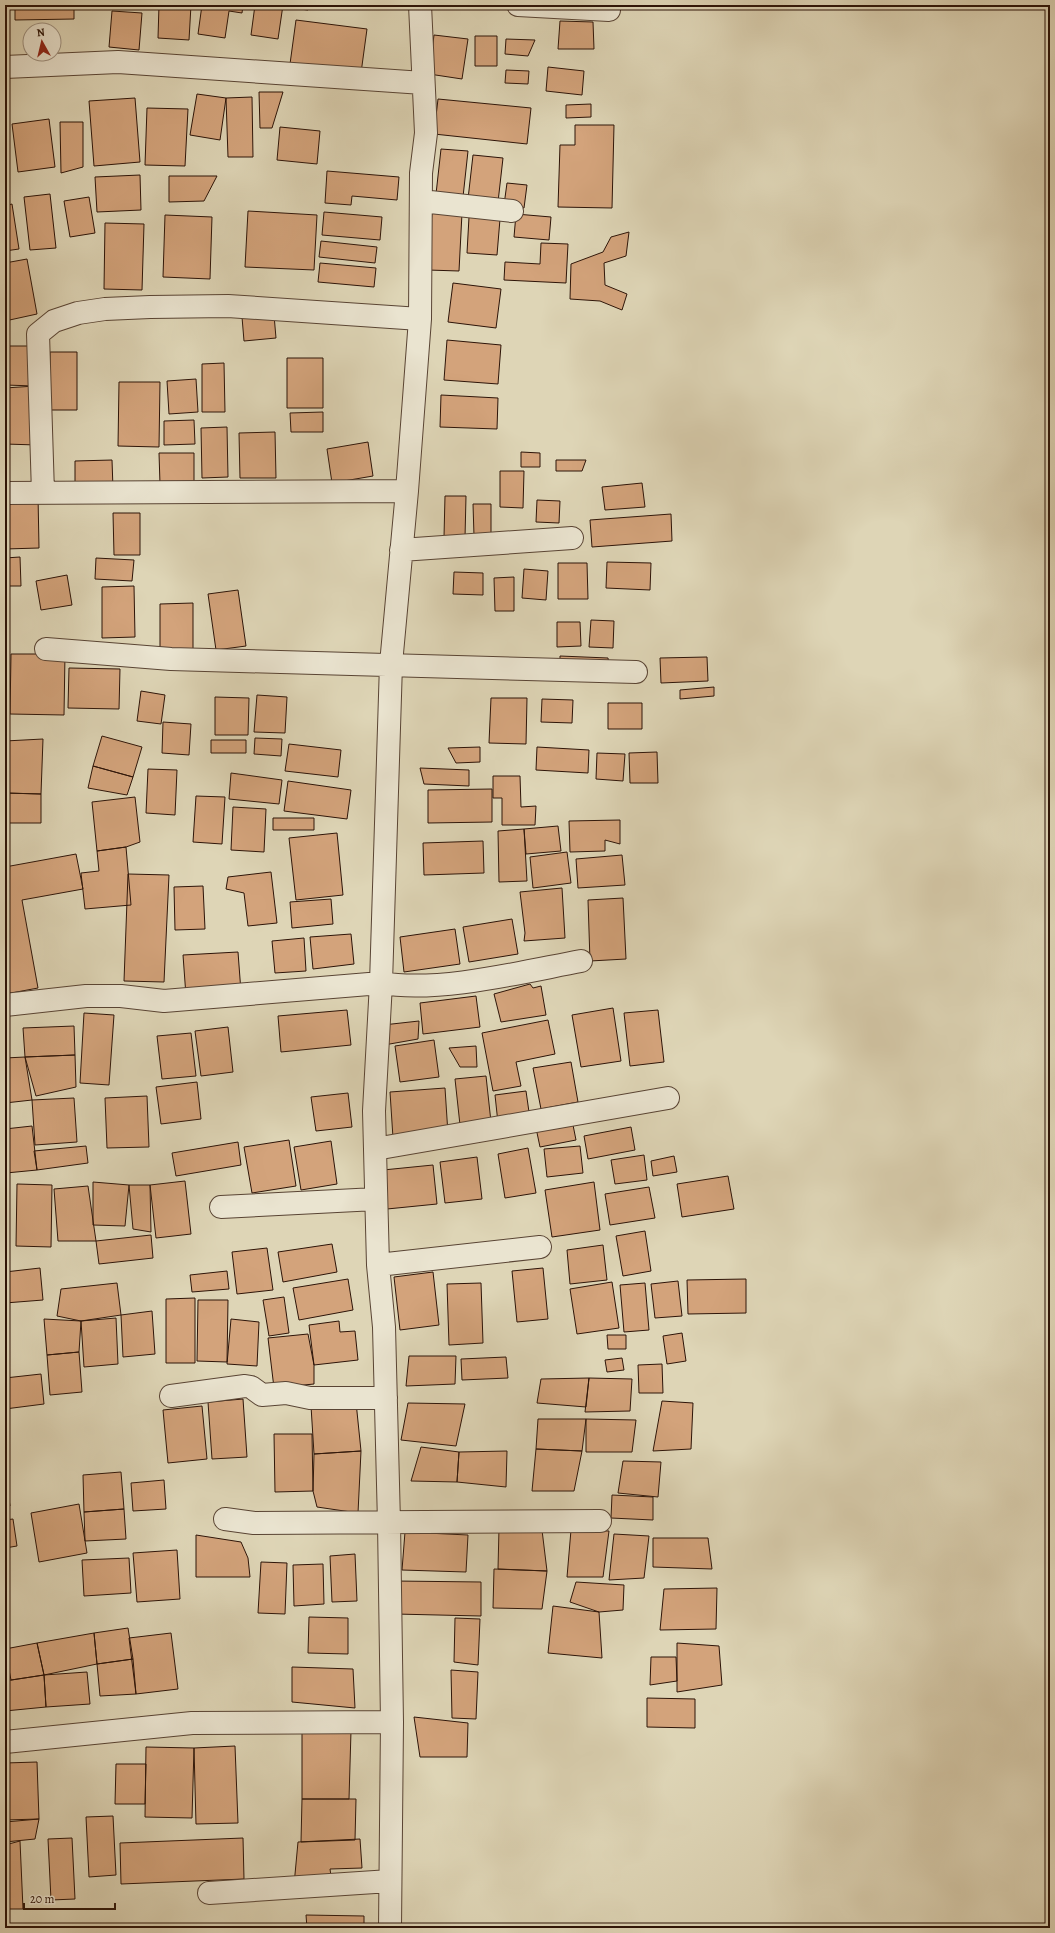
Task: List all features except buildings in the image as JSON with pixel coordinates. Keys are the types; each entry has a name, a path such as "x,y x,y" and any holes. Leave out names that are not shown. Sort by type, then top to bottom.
{"street":[{"path":"390,1928 392,1722 389,1523 384,1327 378,1265 374,1111 381,983 391,664 407,491 420,319 421,173 426,132 420,5"},
{"path":"518,5 609,10"},
{"path":"5,67 118,62 424,83"},
{"path":"421,201 512,210"},
{"path":"43,493 38,334 54,321 78,313 105,309 228,306 420,319"},
{"path":"5,493 407,491"},
{"path":"401,550 572,538"},
{"path":"46,649 171,659 636,672"},
{"path":"5,1005 86,996 121,996 164,1001 381,983 400,987 471,980 581,961"},
{"path":"375,1148 668,1098"},
{"path":"221,1207 376,1199"},
{"path":"378,1265 540,1247"},
{"path":"171,1396 245,1386 251,1387 262,1395 286,1392 310,1398 386,1398"},
{"path":"225,1519 254,1523 600,1521"},
{"path":"5,1742 192,1723 392,1722"},
{"path":"209,1893 390,1881"}]}
